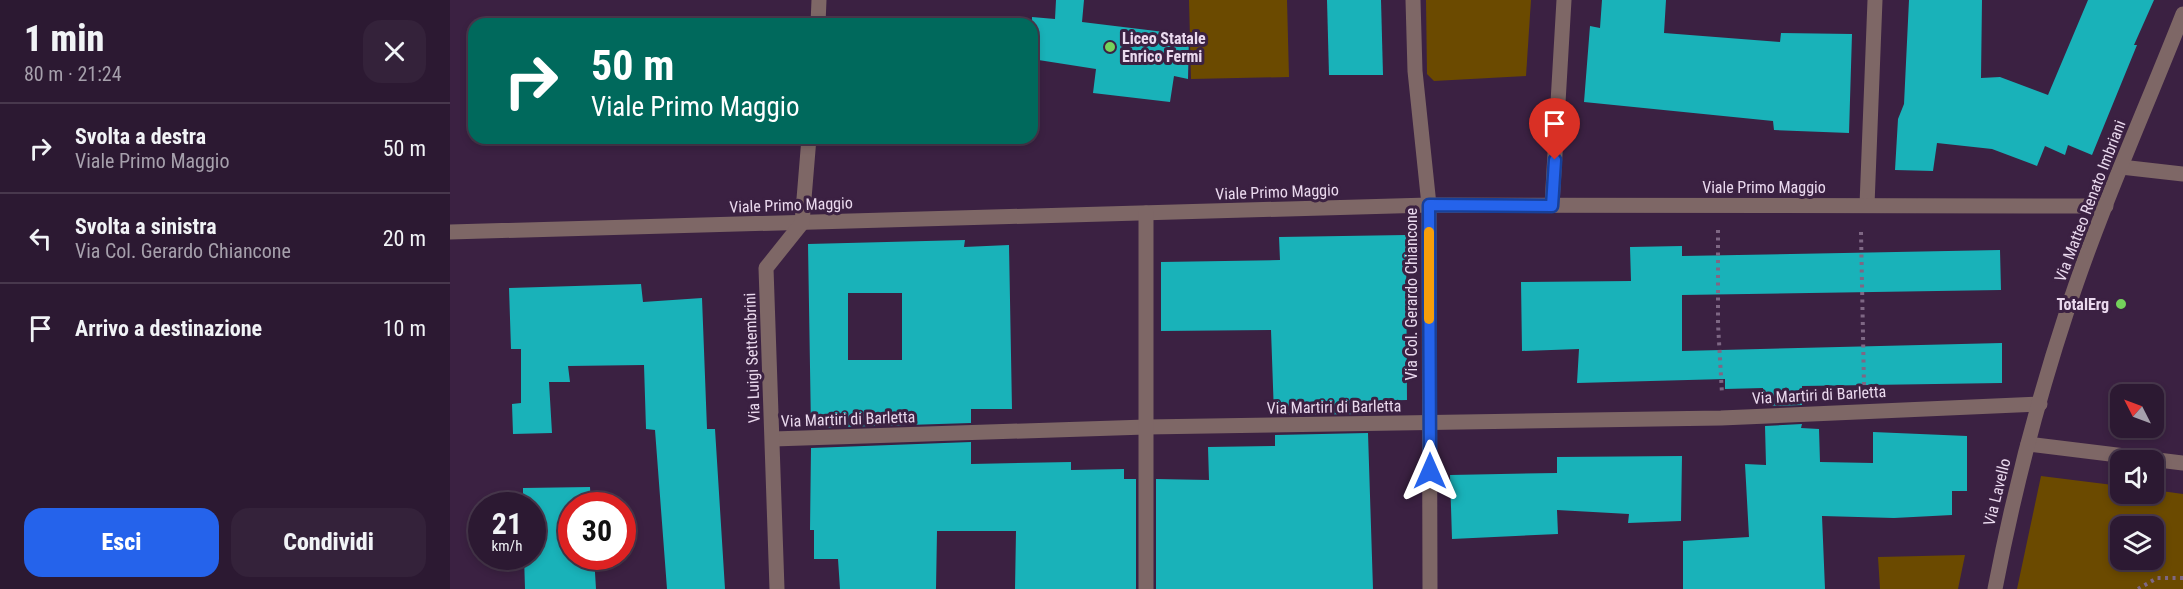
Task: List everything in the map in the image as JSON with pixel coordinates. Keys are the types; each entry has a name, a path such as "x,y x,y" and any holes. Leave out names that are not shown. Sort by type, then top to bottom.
{"street":[{"path":"818,18 819,0"},
{"name":"Via Col. Gerardo Chiancone","path":"1413,0 1415,71 1429,205 1430,589"},
{"path":"1552,206 1564,0"},
{"path":"1864,206 1875,0"},
{"name":"Via Matteo Renato Imbriani","path":"2040,404 2067,311 2121,167 2183,14"},
{"path":"802,223 809,144"},
{"path":"2121,167 2183,174"},
{"name":"Viale Primo Maggio","path":"450,232 1429,205 2106,206"},
{"path":"1146,213 1146,589"},
{"name":"Via Luigi Settembrini","path":"777,589 766,268 802,223"},
{"name":"Via Martiri di Barletta","path":"772,439 1146,426 1430,424 1721,418 2040,404"},
{"name":"Via Lavello","path":"1995,589 2006,531 2040,404"},
{"path":"2028,444 2183,463"}],"path":[{"path":"1718,204 1721,418"},
{"path":"1864,206 1864,411"},
{"path":"2138,589 2157,578 2183,578"}],"shaded area":[{"path":"1189,0 1287,0 1289,77 1191,79"},
{"path":"1426,0 1531,0 1526,76 1434,81 1427,74"},
{"path":"2041,476 2110,485 2110,504 2164,504 2164,491 2183,494 2183,589 2017,589"},
{"path":"1965,555 1958,589 1880,589 1878,557"}],"building":[{"name":"Liceo Statale Enrico Fermi","path":"1056,0 1084,0 1082,22 1189,35 1188,79 1174,76 1170,102 1093,93 1096,69 1038,60 1038,18 1032,17 1055,19"},
{"path":"1327,0 1381,0 1383,75 1329,75"},
{"path":"1602,0 1666,0 1664,33 1780,42 1781,33 1852,34 1849,133 1774,130 1773,121 1584,102 1590,26 1600,28"},
{"path":"1909,0 1982,0 1981,78 2000,77 2048,95 2088,0 2154,0 2134,45 2137,45 2092,155 2068,145 2065,155 2045,146 2037,166 1992,149 1937,143 1933,171 1895,170 1898,119 1904,104"},
{"path":"1406,235 1407,400 1367,401 1367,414 1274,415 1271,330 1161,331 1161,262 1280,260 1279,237"},
{"path":"965,240 964,247 1009,245 1012,409 971,409 971,423 811,428 808,244","holes":["848,293 902,293 902,360 848,360"]},
{"path":"1682,246 1682,256 2000,250 2001,290 1682,295 1682,351 2002,343 2002,383 1802,386 1802,405 1764,406 1763,388 1725,389 1725,379 1577,383 1579,349 1522,351 1521,282 1631,281 1630,247"},
{"path":"641,284 643,302 702,298 707,429 715,429 725,589 667,589 655,430 646,429 644,365 568,366 570,382 549,382 552,433 513,434 512,404 521,403 521,349 511,349 509,288"},
{"path":"1802,424 1801,428 1819,429 1820,462 1873,463 1873,432 1967,436 1967,491 1952,491 1952,515 1894,518 1822,516 1825,589 1683,589 1683,541 1749,537 1745,464 1766,465 1765,426"},
{"path":"1368,433 1373,589 1156,589 1156,479 1209,480 1208,447 1275,446 1275,435"},
{"path":"971,442 971,464 1071,462 1071,470 1124,469 1124,479 1136,479 1136,589 1015,589 1016,531 937,531 936,589 840,589 838,559 814,559 814,530 810,530 811,448"},
{"path":"1682,456 1681,521 1628,523 1629,514 1557,510 1558,534 1452,539 1450,475 1557,473 1557,457"},
{"path":"590,487 590,492 558,492 558,570 595,570 596,589 525,589 524,570 546,570 546,492 523,492 523,488"}],"slow traffic":[{"path":"1429,232 1429,319"}],"place":[{"name":"Liceo Statale Enrico Fermi","path":"1110,47"},
{"name":"TotalErg","path":"2121,304"}],"route":[{"path":"1430,471 1429,205 1552,206 1555,160"}]}
